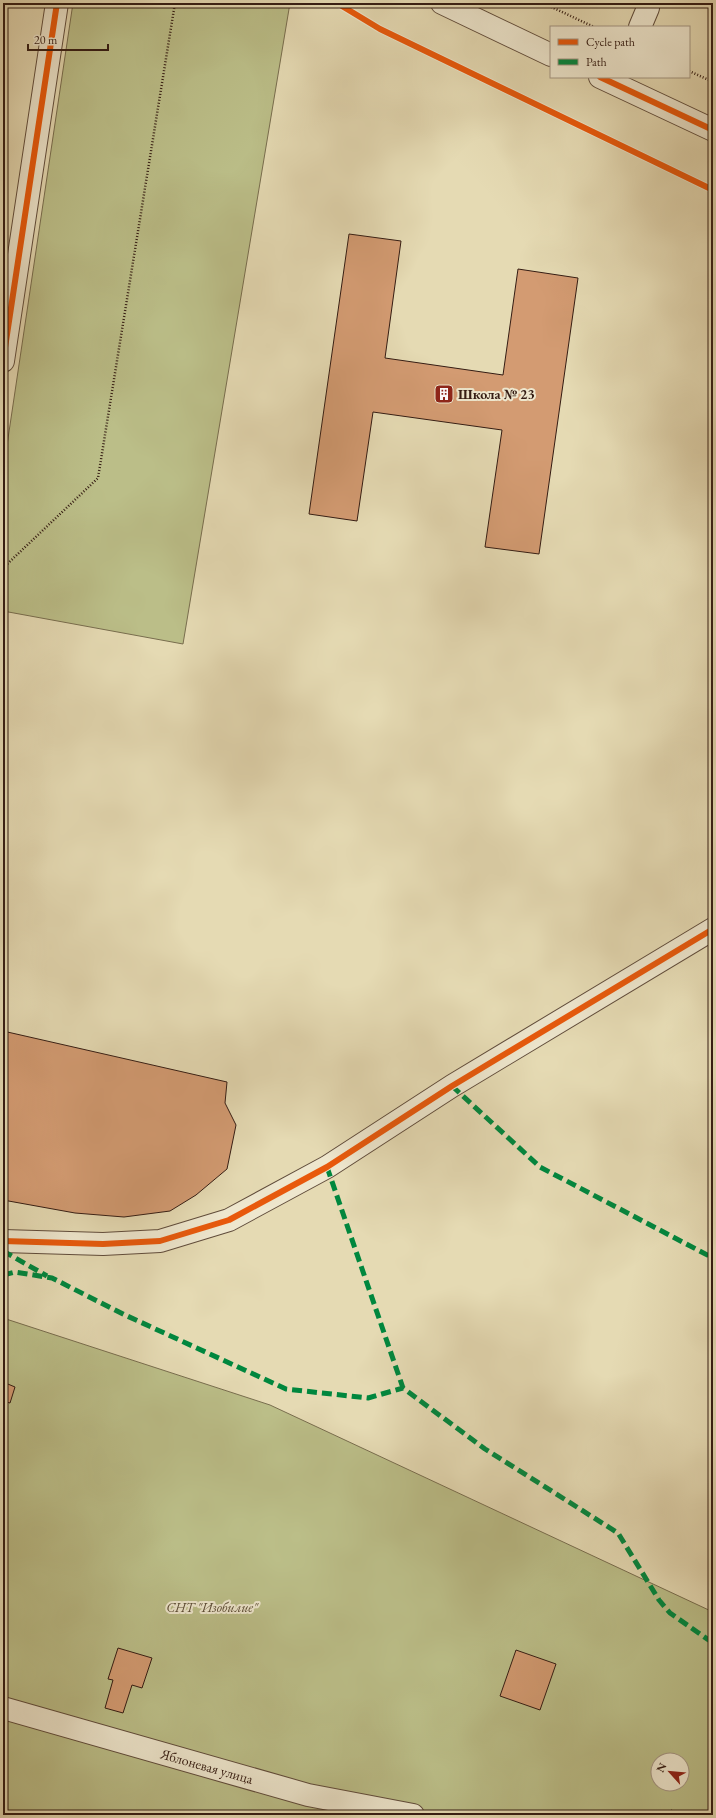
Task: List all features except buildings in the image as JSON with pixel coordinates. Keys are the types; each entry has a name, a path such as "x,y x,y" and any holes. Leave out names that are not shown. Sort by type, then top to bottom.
{"street":[{"path":"3,361 57,3"},
{"path":"442,3 550,55"},
{"path":"610,79 713,130"},
{"path":"3,1241 103,1244 160,1241 229,1220 328,1167 452,1086 713,929"},
{"name":"Яблоневая улица","path":"3,1708 308,1795 413,1815"}],"path":[{"path":"3,568 98,478 175,3"},
{"path":"543,3 592,26"},
{"path":"690,71 713,82"}],"green space":[{"path":"73,3 290,3 183,644 3,611 3,472"},
{"name":"СНТ \"Изобилие\"","path":"3,1318 270,1405 713,1612 713,1815 3,1815"}],"marked path":[{"path":"452,1086 540,1167 713,1258"},
{"path":"327,1167 403,1388 485,1449 618,1533 659,1600 670,1613 713,1643"},
{"path":"3,1251 47,1276"},
{"path":"3,1275 15,1272 52,1278 125,1315 286,1389 368,1398 403,1388"}],"cycle path":[{"path":"3,361 57,3"},
{"path":"337,3 380,29 713,190"},
{"path":"602,78 713,130"},
{"path":"3,1241 103,1244 160,1241 229,1220 327,1167 452,1086 713,929"}],"place":[{"name":"Школа № 23","path":"444,394"}]}
